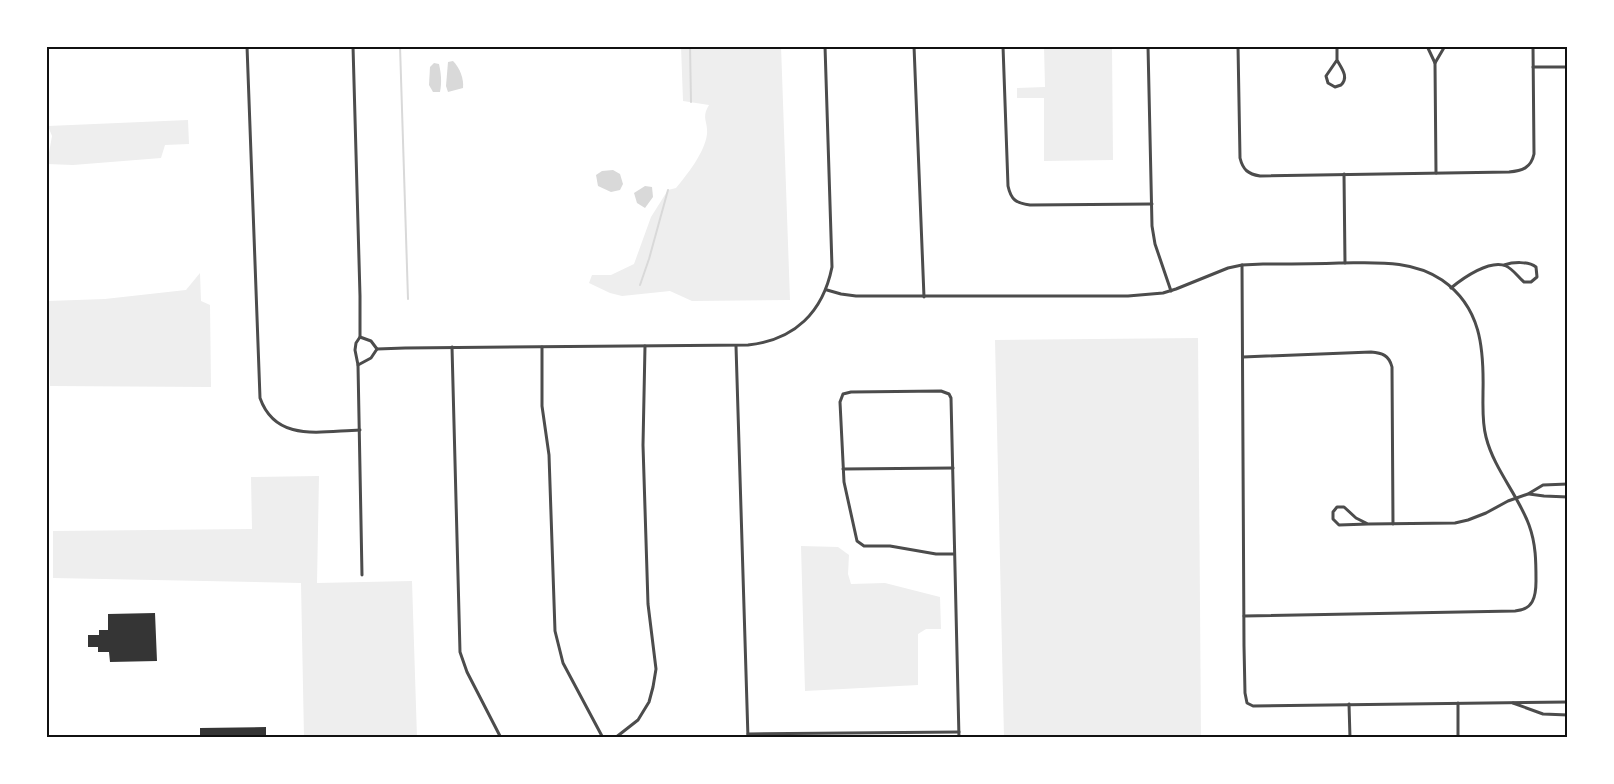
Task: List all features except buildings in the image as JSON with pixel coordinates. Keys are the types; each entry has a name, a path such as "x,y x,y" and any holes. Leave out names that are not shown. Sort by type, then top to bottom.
{"street":[{"path":"247,46 260,398 271,418 292,430 360,430"},
{"path":"353,46 360,296 360,336 355,350 358,365 362,575"},
{"path":"377,350 452,347 736,346 762,344 786,335 820,304 832,267 825,46"},
{"path":"914,46 924,296"},
{"path":"1003,46 1008,186 1013,199 1018,203 1030,205 1152,204"},
{"path":"1148,46 1152,226 1155,244 1171,290"},
{"path":"1238,46 1240,158 1245,170 1253,175 1260,176 1509,172 1524,169 1530,164 1534,154 1533,46"},
{"path":"1337,46 1337,60 1345,79 1341,85 1335,87 1328,83 1326,76 1337,60"},
{"path":"1427,46 1434,63 1436,173"},
{"path":"1434,63 1445,46"},
{"path":"1533,67 1568,67"},
{"path":"1344,174 1345,263"},
{"path":"826,290 851,296 1128,296 1171,290 1220,271 1242,266 1345,263 1392,263 1412,266 1434,275 1451,288 1466,304 1478,328 1483,352 1483,419 1486,437 1492,454 1529,526 1536,568 1535,598 1528,607 1520,611 1244,616"},
{"path":"1451,288 1473,272 1492,266 1514,263 1530,264 1536,267 1537,277 1531,282 1524,282 1504,265"},
{"path":"1242,266 1246,703 1253,706 1568,702"},
{"path":"360,336 371,341 377,350"},
{"path":"615,738 638,720 649,702 656,669 648,604 644,495 645,346"},
{"path":"736,346 748,736 958,732"},
{"path":"452,347 460,652 466,672 502,738"},
{"path":"542,347 542,406 549,455 555,631 563,663 603,738"},
{"path":"358,365 371,358 377,350"},
{"path":"1243,357 1370,352 1382,353 1388,357 1392,367 1393,524"},
{"path":"954,554 936,554 890,546 864,546 857,541 845,491 840,402 843,394 851,392 941,391 949,394 952,402 959,738"},
{"path":"843,469 953,468"},
{"path":"1368,524 1356,518 1344,507 1337,507 1333,512 1333,519 1339,525 1461,522 1486,513 1543,485 1568,484"},
{"path":"1528,494 1568,497"},
{"path":"1510,702 1543,714 1568,715"},
{"path":"1458,703 1458,738"},
{"path":"1350,704 1350,738"}],"shaded area":[{"path":"681,46 781,46 790,300 692,301 670,291 622,296 610,293 589,283 592,275 611,275 634,264 651,217 668,190 676,188 685,177 695,163 706,141 705,113 709,105 683,101"},
{"path":"1044,46 1112,46 1113,160 1044,161 1044,98 1017,98 1017,88 1045,87"},
{"path":"453,61 461,74 463,88 448,92 446,86 448,62"},
{"path":"434,63 439,64 440,67 440,92 433,92 429,85 430,67"},
{"path":"188,120 189,144 165,145 161,158 73,165 47,164 52,136 48,126"},
{"path":"613,170 620,174 623,184 620,190 611,192 598,186 596,175 602,171"},
{"path":"645,186 652,187 653,197 645,208 637,203 634,193"},
{"path":"200,273 201,301 210,305 211,387 50,386 48,301 105,299 186,290"},
{"path":"1198,338 1201,738 1004,738 995,340"},
{"path":"319,476 317,583 412,581 417,738 304,738 301,583 53,578 53,531 252,529 251,477"},
{"path":"801,546 838,547 849,555 848,574 851,584 885,583 940,597 941,629 926,629 918,634 918,685 805,691"}],"waterway":[{"path":"400,46 408,299"},
{"path":"690,46 691,102"},
{"path":"640,285 668,190"}]}
